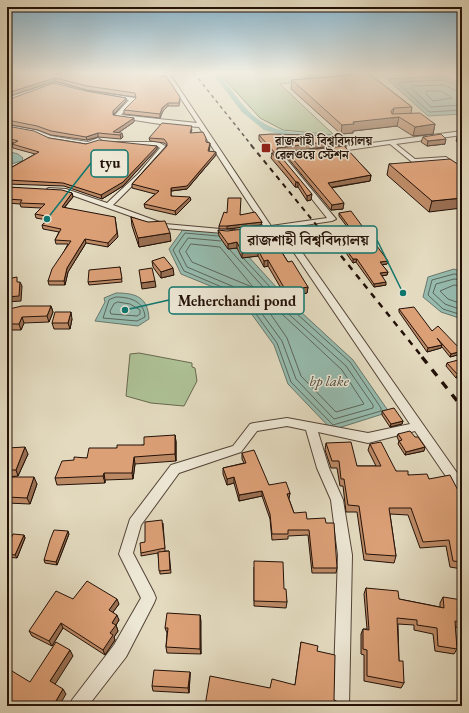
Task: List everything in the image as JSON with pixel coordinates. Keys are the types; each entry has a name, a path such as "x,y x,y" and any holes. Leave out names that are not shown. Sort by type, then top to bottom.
{"street":[{"path":"127,106 117,116 160,122 199,125"},
{"path":"187,106 199,125 418,426 462,490"},
{"path":"7,127 36,132 50,138 74,142 89,144 98,140 107,141"},
{"path":"437,132 443,136"},
{"path":"328,150 462,133"},
{"path":"108,206 140,175 164,147 113,142"},
{"path":"392,143 414,161 444,158 462,172"},
{"path":"39,189 64,190 164,226 227,233 274,228 332,219 280,155 312,152"},
{"path":"78,706 120,651 149,598 126,554 135,523 175,469 238,449 254,427 287,422 368,438 418,426"},
{"path":"310,426 323,468 337,500 345,555 341,706"}],"green space":[{"path":"249,106 304,106 334,135 283,130 260,118"},
{"path":"139,353 192,363 192,367 195,368 197,381 184,406 151,403 126,396 130,354"}],"water":[{"path":"417,106 462,106 462,114 428,116"},
{"path":"7,151 18,154 23,158 22,161 7,165"},
{"name":"bp lake","path":"184,228 227,233 288,300 353,360 389,412 332,430 288,384 274,345 240,298 181,274 169,249"},
{"path":"454,269 462,272 462,319 441,312 423,297 428,277"},
{"path":"116,293 135,295 140,298 146,306 149,319 138,326 95,321 105,302 104,298"}],"building":[{"path":"7,106 118,106 113,111 113,115 134,118 113,132 122,133 120,135 98,133 86,137 51,131 37,126 7,120"},
{"path":"128,106 164,106 160,114 124,110"},
{"path":"321,106 411,106 394,108 391,111 392,114 420,113 435,124 415,127 399,117 353,122 354,124 342,125"},
{"path":"162,123 192,126 190,133 203,132 206,142 210,143 208,151 216,152 187,186 171,188 171,196 190,197 175,211 144,204 159,191 132,184 167,146 164,139 149,138"},
{"path":"7,126 34,131 49,138 86,144 99,140 157,146 123,182 101,195 63,183 7,180 7,170 39,152 12,144 18,141 7,138"},
{"path":"441,134 446,139 428,141 423,137"},
{"path":"259,135 313,135 341,140 277,148 277,152 312,194 307,196 298,182 296,182 272,153 275,153"},
{"path":"346,146 345,147 371,175 328,183 344,203 332,205 287,152"},
{"path":"450,159 462,167 462,198 432,201 389,164"},
{"path":"7,187 62,190 72,193 62,207 115,217 117,233 108,243 85,239 67,268 64,281 48,281 52,269 71,241 55,240 61,229 42,225 51,217 35,214 45,204 20,203 22,200 7,199"},
{"path":"228,198 241,198 240,215 255,212 262,222 219,226 224,212 227,213"},
{"path":"351,211 388,261 380,262 388,272 380,273 386,282 374,284 357,259 353,259 342,244 345,243 338,234 353,232 339,213"},
{"path":"131,217 148,222 165,221 170,233 138,238"},
{"path":"268,226 269,229 274,229 281,240 274,240 288,262 292,261 308,287 286,291 268,260 264,261 258,250 242,253 237,242 228,244 218,230 227,231"},
{"path":"164,257 173,268 161,272 152,261"},
{"path":"120,267 122,279 88,282 89,270"},
{"path":"152,268 155,281 141,283 139,270"},
{"path":"17,277 17,282 20,282 19,296 7,297 7,279"},
{"path":"22,306 51,306 47,316 22,317 19,324 7,324 9,309"},
{"path":"414,307 432,331 438,326 462,351 451,354 437,338 442,345 428,348 399,309"},
{"path":"55,312 71,312 68,323 52,323"},
{"path":"458,360 462,365 462,374 458,375 447,363"},
{"path":"394,408 403,421 391,424 382,411"},
{"path":"410,431 415,437 418,437 425,447 406,452 399,441 402,440 398,434"},
{"path":"175,435 175,454 134,457 132,473 104,473 103,476 55,478 62,461 74,460 74,457 87,458 89,448 117,448 117,445 144,445 144,437"},
{"path":"351,442 357,466 381,466 370,444 381,442 396,471 408,471 408,475 427,474 429,479 450,475 462,498 462,562 453,561 449,540 423,542 411,508 389,508 396,556 366,554 359,506 348,505 344,479 341,479 339,461 332,461 326,443"},
{"path":"25,447 16,470 7,470 7,448"},
{"path":"254,450 269,485 286,482 290,493 287,494 294,513 306,512 307,519 325,518 326,523 334,523 337,568 313,568 309,530 288,530 288,534 272,534 270,514 262,491 239,495 234,477 227,479 223,468 246,463 242,453"},
{"path":"12,477 34,477 27,498 7,497 7,490"},
{"path":"162,520 165,548 141,553 140,543 145,542 145,522"},
{"path":"54,530 68,531 56,562 44,560"},
{"path":"13,534 24,535 15,555 7,554 7,548"},
{"path":"169,551 170,570 159,571 158,552"},
{"path":"254,561 283,562 284,589 286,589 287,602 254,601"},
{"path":"87,581 117,599 109,610 117,615 112,623 116,625 110,633 113,635 103,650 61,623 49,641 29,631 56,591 73,599"},
{"path":"366,588 398,591 399,599 444,608 443,597 462,600 462,622 455,621 457,649 438,646 437,628 417,625 417,620 397,618 399,661 403,661 404,683 367,676 367,650 363,649 363,629 369,630"},
{"path":"167,613 200,615 200,649 166,647 168,628 165,628"},
{"path":"56,642 70,650 50,681 63,689 53,706 8,706 7,668 30,682"},
{"path":"301,642 318,646 317,651 335,655 334,700 338,702 337,706 205,706 210,676 270,688 272,679 295,685"},
{"path":"154,670 190,672 188,688 152,686"}],"waterway":[{"path":"240,106 259,123 275,131 291,135 326,137 343,140 359,147"}],"railway":[{"path":"220,106 252,146"},
{"path":"251,145 327,238"},
{"path":"326,237 423,358"},
{"path":"422,357 462,407"}],"place":[{"name":"রাজশাহী বিশ্ববিদ্যালয় রেলওয়ে স্টেশন","path":"266,148"},
{"name":"tyu","path":"47,219"},
{"name":"রাজশাহী বিশ্ববিদ্যালয়","path":"403,293"},
{"name":"Meherchandi pond","path":"125,310"}]}
